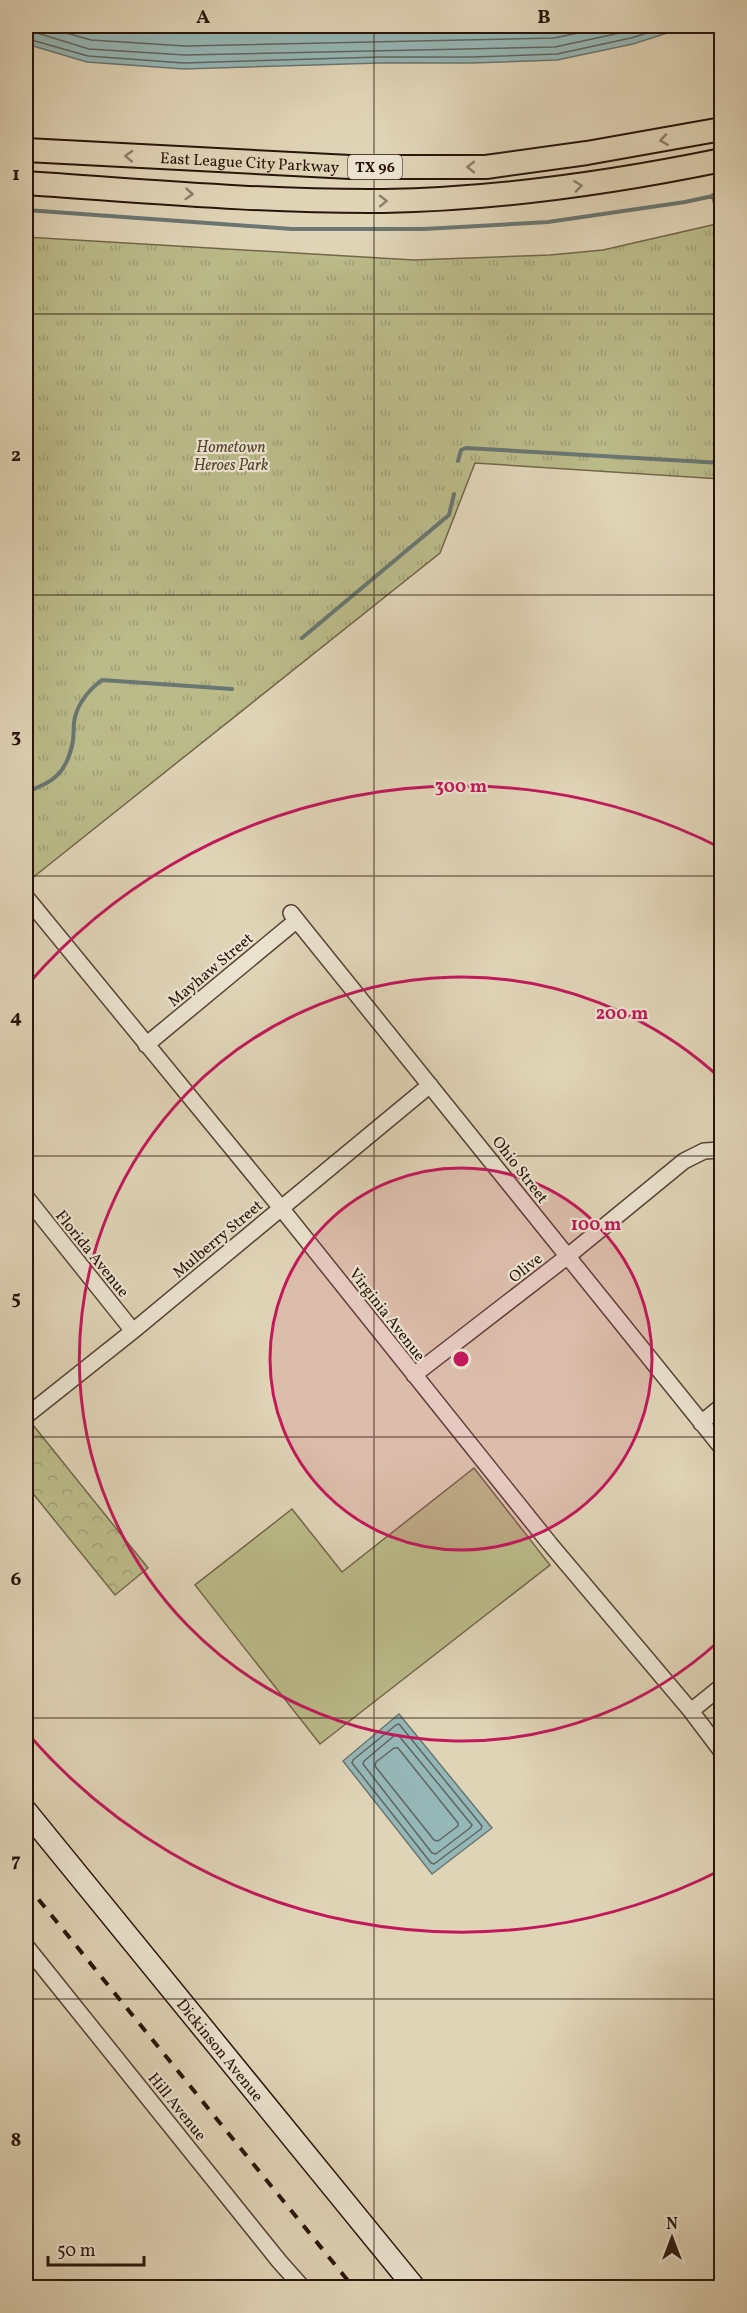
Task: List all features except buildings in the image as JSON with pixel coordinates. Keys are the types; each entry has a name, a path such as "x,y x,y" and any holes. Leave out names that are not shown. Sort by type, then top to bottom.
{"main road":[{"name":"East League City Parkway","path":"26,150 350,168 486,168 722,129"},
{"name":"East League City Parkway","path":"26,183 249,198 386,201 550,190 650,175 722,160"}],"street":[{"name":"Virginia Avenue","path":"26,897 550,1544 691,1711 722,1752"},
{"name":"Mayhaw Street","path":"146,1045 294,916"},
{"name":"Ohio Street","path":"294,916 722,1448"},
{"name":"Mulberry Street","path":"26,1416 133,1331 430,1085"},
{"name":"Olive","path":"414,1375 568,1256 684,1161 704,1151 722,1150"},
{"name":"Florida Avenue","path":"26,1197 133,1331"},
{"path":"701,1423 722,1406"},
{"path":"691,1711 722,1686"},
{"name":"Dickinson Avenue","path":"26,1811 415,2288"},
{"name":"Hill Avenue","path":"26,1946 303,2288"}],"green space":[{"name":"Hometown Heroes Park","path":"721,223 721,479 475,463 440,553 26,883 26,237 414,260 550,255 603,250"},
{"path":"33,1425 148,1568 115,1595 26,1485 26,1431"},
{"path":"474,1468 550,1565 320,1744 195,1585 292,1509 342,1572"}],"water":[{"path":"26,26 689,26 633,44 557,60 184,69 87,62 33,46 26,47"},
{"path":"399,1714 492,1828 432,1874 343,1761"}],"waterway":[{"path":"26,210 292,229 424,229 548,222 685,202 722,194"},
{"path":"713,195 718,218 722,220"},
{"path":"458,461 461,450 466,448 722,463"},
{"path":"302,638 449,515 454,494"},
{"path":"26,792 52,780 63,768 73,741 74,720 79,706 93,687 102,680 232,689"}],"railway":[{"path":"26,1884 354,2288"}]}
